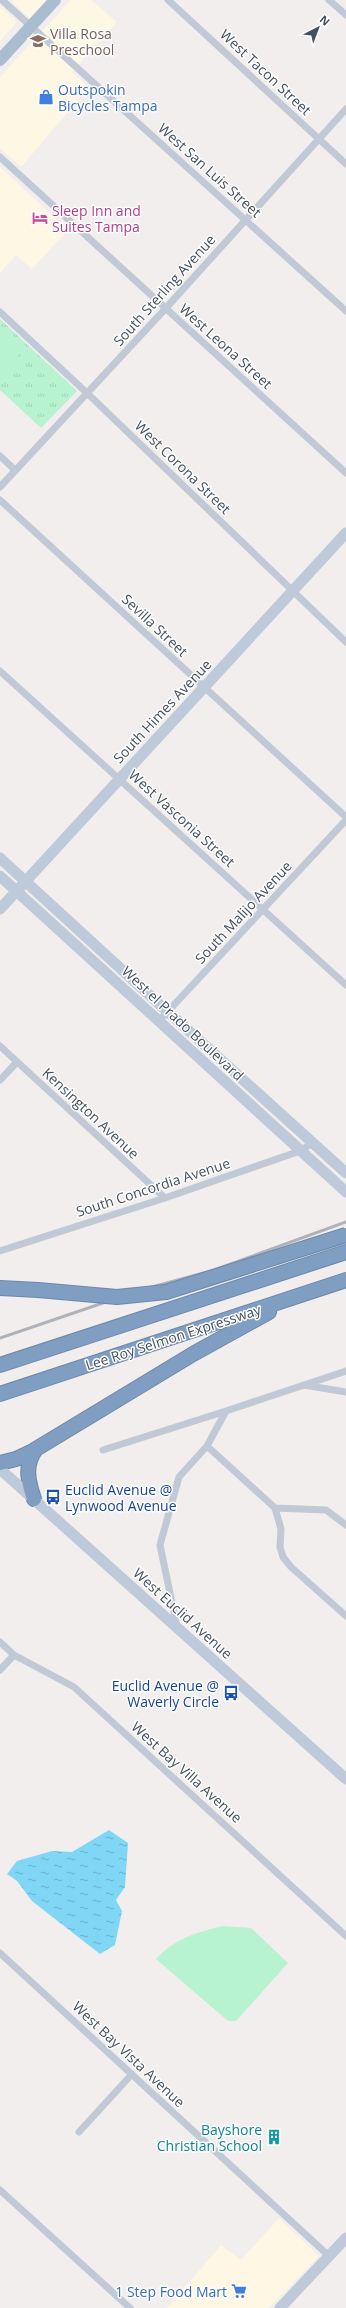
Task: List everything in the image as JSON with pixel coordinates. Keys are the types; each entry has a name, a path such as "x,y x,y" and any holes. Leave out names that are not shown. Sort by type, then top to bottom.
{"highway":[{"path":"0,1288 117,1297 166,1292 346,1235"},
{"name":"Lee Roy Selmon Expressway","path":"0,1366 345,1252"},
{"name":"Lee Roy Selmon Expressway","path":"0,1394 346,1280"},
{"path":"1,1470 16,1459 36,1449 205,1347 298,1296"},
{"path":"34,1499 28,1481 28,1469 36,1449"}],"main road":[{"path":"0,60 55,0"}],"street":[{"name":"West San Luis Street","path":"2,0 346,311"},
{"name":"West Tacon Street","path":"168,0 346,164"},
{"path":"329,0 346,15"},
{"name":"South Sterling Avenue","path":"0,487 166,308 346,109"},
{"name":"West Leona Street","path":"0,157 346,473"},
{"name":"West Corona Street","path":"0,312 87,393 346,642"},
{"path":"0,456 15,470"},
{"name":"Sevilla Street","path":"0,500 346,817"},
{"name":"South Himes Avenue","path":"0,909 346,533"},
{"name":"West Vasconia Street","path":"0,670 346,985"},
{"name":"South Malijo Avenue","path":"159,1021 346,820"},
{"name":"West el Prado Boulevard","path":"0,858 346,1174"},
{"name":"West el Prado Boulevard","path":"0,876 342,1188"},
{"name":"Kensington Avenue","path":"0,1046 165,1198"},
{"path":"0,1080 17,1062"},
{"name":"South Concordia Avenue","path":"0,1251 165,1198 300,1151 312,1143"},
{"path":"342,1188 346,1174"},
{"path":"103,1450 346,1371"},
{"path":"302,1385 346,1392"},
{"path":"177,1627 160,1545 178,1477 207,1446 226,1411"},
{"path":"207,1446 275,1508 281,1529 280,1547 283,1557 291,1567 346,1616"},
{"name":"West Euclid Avenue","path":"1,1470 346,1778"},
{"path":"275,1508 326,1510 346,1526"},
{"name":"West Bay Villa Avenue","path":"0,1642 14,1655 74,1687 346,1936"},
{"path":"0,1670 14,1655"},
{"name":"West Bay Vista Avenue","path":"0,1953 329,2256"},
{"path":"79,2132 132,2074"},
{"path":"0,2190 130,2308"},
{"path":"280,2308 346,2239"}],"shaded area":[{"path":"10,0 48,0 31,19"},
{"path":"71,0 91,0 117,22 72,72 89,87 21,167 0,148 0,77"},
{"path":"0,6 17,22 0,41"},
{"path":"0,167 68,230 32,269 16,255 0,273"},
{"path":"279,2218 319,2256 269,2308 167,2308 221,2245 241,2260"}],"green space":[{"path":"0,319 77,391 41,428 0,390"},
{"path":"8,333 25,348 0,376 0,342"},
{"path":"223,1926 251,1928 288,1963 236,2021 228,2021 156,1959 170,1946 186,1937"}],"water":[{"path":"109,1830 128,1843 125,1887 116,1900 122,1911 115,1945 100,1954 32,1901 17,1881 7,1874 17,1861 52,1851 72,1852"}],"railway":[{"path":"0,1338 141,1290 214,1270 346,1222"}],"place":[{"name":"Villa Rosa Preschool","path":"38,41"},
{"name":"Outspokin Bicycles Tampa","path":"46,97"},
{"name":"Sleep Inn and Suites Tampa","path":"40,218"},
{"name":"Euclid Avenue @ Lynwood Avenue","path":"53,1497"},
{"name":"Euclid Avenue @ Waverly Circle","path":"231,1693"},
{"name":"Bayshore Christian School","path":"274,2137"},
{"name":"1 Step Food Mart","path":"239,2291"}]}
